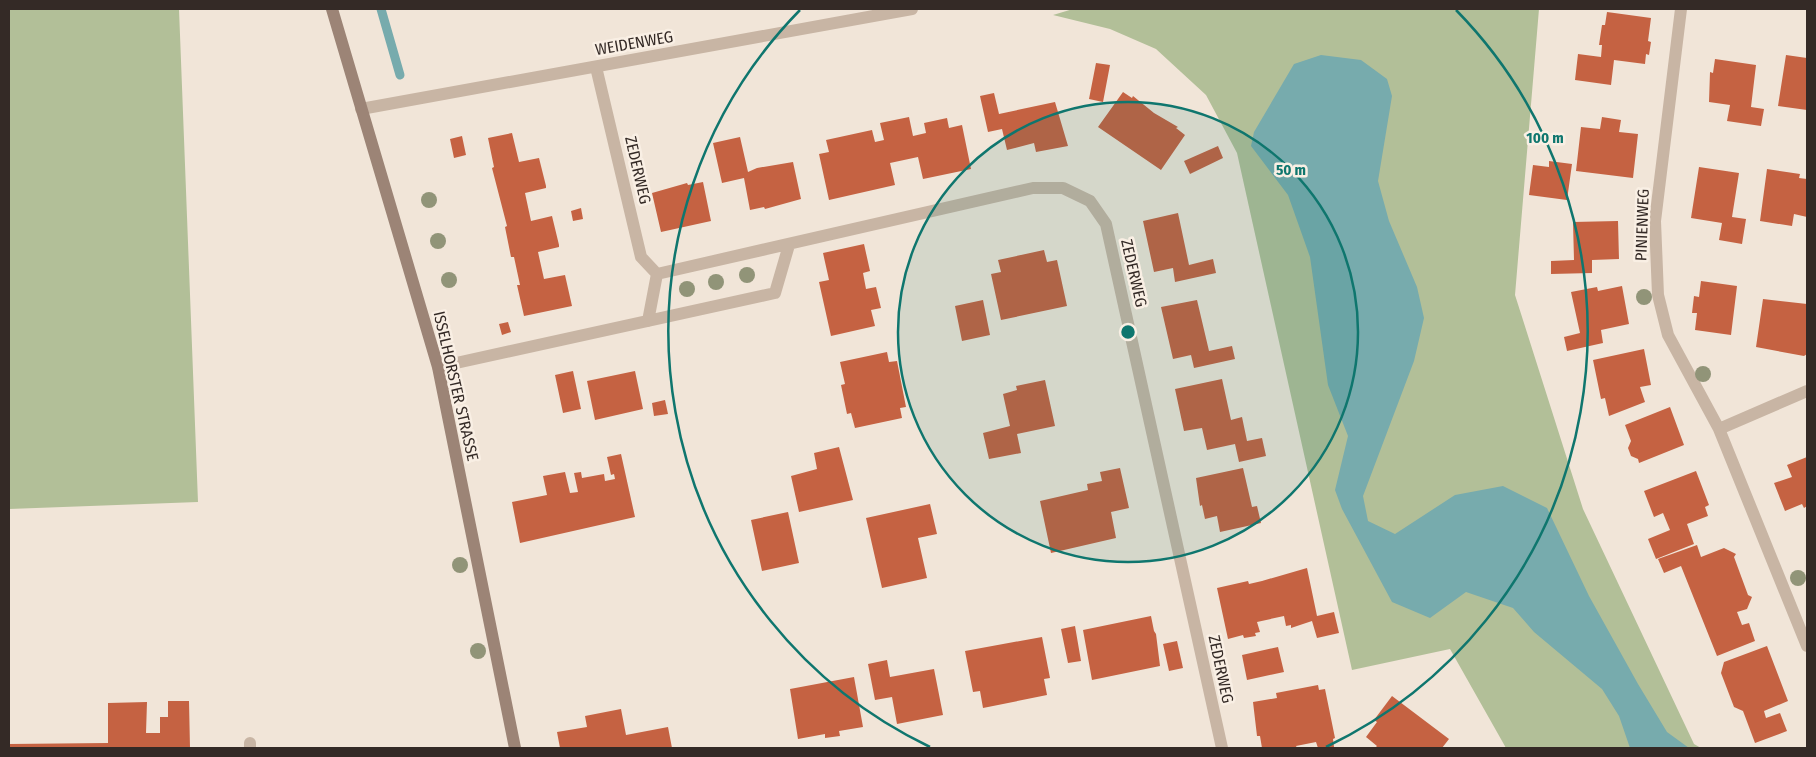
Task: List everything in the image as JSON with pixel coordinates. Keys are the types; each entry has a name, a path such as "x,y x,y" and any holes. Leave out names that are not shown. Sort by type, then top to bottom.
{"street":[{"name":"ISSELHORSTER STRASSE","path":"332,9 438,367 515,748"},
{"name":"WEIDENWEG","path":"361,109 912,9"},
{"name":"PINIENWEG","path":"1680,9 1655,221 1658,295 1668,335 1719,429 1807,646"},
{"name":"ZEDERWEG","path":"596,67 641,257 657,274 1032,188 1063,188 1090,201 1106,224 1222,748"},
{"path":"438,367 775,293 789,245"},
{"path":"648,321 657,274"},
{"path":"1719,429 1807,391"}],"green space":[{"path":"9,9 179,9 198,502 9,509"},
{"path":"1073,9 1539,9 1515,295 1583,509 1694,744 1701,748 1506,748 1450,649 1352,670 1237,153 1206,95 1156,49 1110,29 1053,15"}],"water":[{"path":"1321,55 1361,60 1387,79 1392,96 1378,181 1389,221 1417,287 1424,318 1414,361 1363,496 1368,521 1395,534 1455,495 1503,486 1547,508 1589,596 1638,684 1667,732 1689,748 1630,748 1619,716 1602,689 1534,632 1513,608 1466,592 1430,618 1392,602 1342,509 1335,490 1348,436 1328,385 1310,257 1288,195 1251,146 1254,132 1294,64"}],"building":[{"path":"1607,12 1651,18 1648,41 1651,42 1649,55 1646,54 1645,64 1614,60 1611,85 1575,80 1578,54 1601,57 1602,45 1599,45 1602,25 1605,25"},
{"path":"1786,55 1807,58 1807,110 1778,106"},
{"path":"1715,59 1756,65 1751,107 1764,109 1761,126 1727,121 1730,105 1709,102 1710,72 1713,73"},
{"path":"1096,63 1110,65 1103,102 1089,99"},
{"path":"1123,92 1132,98 1133,96 1154,113 1178,127 1176,128 1185,135 1161,170 1098,127"},
{"path":"994,93 999,114 1055,102 1068,146 1036,152 1034,143 1007,150 1002,129 988,132 980,96"},
{"path":"909,117 913,136 926,133 924,123 947,118 949,128 962,125 971,169 923,179 918,157 890,163 895,185 829,200 819,154 829,152 826,140 872,130 875,142 884,140 880,123"},
{"path":"1602,117 1621,120 1619,132 1638,134 1633,178 1576,171 1581,127 1600,129"},
{"path":"512,133 519,162 539,158 546,186 546,188 525,193 531,221 552,216 559,245 559,247 538,252 544,279 565,275 572,306 524,316 517,285 520,285 514,257 511,257 505,227 507,226 492,168 494,167 488,138"},
{"path":"462,136 466,155 454,158 450,139"},
{"path":"740,137 748,172 757,168 793,162 801,199 765,209 764,207 750,210 744,178 722,183 713,143"},
{"path":"1218,146 1223,158 1190,174 1184,161"},
{"path":"1549,161 1572,164 1567,200 1529,195 1533,165 1549,167"},
{"path":"1699,167 1739,173 1732,217 1746,219 1742,244 1719,240 1722,223 1691,218"},
{"path":"1767,169 1800,174 1799,178 1807,179 1807,217 1794,214 1792,226 1760,221"},
{"path":"703,182 711,221 661,232 652,193 687,183 688,185"},
{"path":"581,208 583,219 573,221 571,211"},
{"path":"1178,213 1189,265 1213,259 1216,273 1175,282 1173,268 1154,272 1143,221"},
{"path":"1618,221 1619,259 1592,260 1592,273 1551,274 1551,261 1574,260 1573,222"},
{"path":"864,244 870,271 863,273 866,289 876,287 881,308 871,310 875,326 831,336 819,282 829,280 823,253"},
{"path":"1044,250 1047,262 1057,260 1067,306 1001,320 991,274 1001,272 998,260"},
{"path":"1701,281 1737,286 1731,335 1695,330 1697,313 1692,313 1694,296 1699,297"},
{"path":"1622,286 1629,324 1601,330 1603,343 1567,351 1564,337 1580,333 1571,292 1597,287 1598,291"},
{"path":"1763,299 1807,304 1807,354 1804,356 1756,347"},
{"path":"983,300 990,335 962,341 955,306"},
{"path":"1197,300 1209,351 1232,346 1235,359 1194,368 1191,355 1173,359 1161,307"},
{"path":"508,322 511,332 502,335 499,324"},
{"path":"1644,349 1651,385 1640,387 1645,402 1609,416 1605,398 1601,399 1593,360"},
{"path":"887,352 889,362 897,361 906,407 900,408 902,418 855,428 851,413 847,414 841,385 845,384 840,362"},
{"path":"573,371 581,409 563,413 555,375"},
{"path":"635,371 643,409 595,420 587,381"},
{"path":"1222,379 1231,420 1242,417 1247,441 1262,438 1266,456 1239,462 1235,444 1207,450 1202,428 1184,431 1175,389"},
{"path":"1045,380 1055,426 1017,434 1021,453 989,459 983,433 1010,426 1003,394 1017,390 1016,386"},
{"path":"665,400 668,414 654,416 652,403"},
{"path":"1670,407 1684,445 1639,463 1638,459 1631,456 1628,448 1631,441 1625,425"},
{"path":"839,447 853,500 799,512 791,476 817,469 814,453"},
{"path":"621,454 635,517 520,543 512,502 547,495 543,476 565,472 570,493 578,492 574,473 581,472 582,478 604,474 605,481 615,479 614,474 611,475 607,457"},
{"path":"1807,457 1807,506 1804,508 1802,504 1785,511 1774,483 1792,477 1787,465"},
{"path":"1120,468 1129,508 1111,512 1116,538 1051,553 1040,501 1088,490 1087,484 1102,481 1100,472"},
{"path":"1243,468 1252,507 1257,506 1261,523 1220,532 1217,516 1205,519 1202,505 1200,506 1196,478"},
{"path":"1696,471 1709,505 1705,507 1708,516 1687,524 1694,544 1656,559 1648,539 1670,530 1663,513 1654,517 1644,491"},
{"path":"930,504 937,534 918,538 927,578 882,588 866,518"},
{"path":"788,512 799,563 762,571 751,520"},
{"path":"1697,545 1701,557 1724,548 1736,554 1734,557 1748,595 1752,597 1747,609 1737,612 1742,625 1749,623 1755,641 1717,656 1681,566 1664,573 1658,559"},
{"path":"1307,568 1317,616 1334,612 1339,633 1317,638 1312,621 1291,628 1291,625 1286,626 1284,616 1257,622 1260,632 1255,633 1256,636 1244,638 1243,635 1228,639 1217,588 1248,581 1249,584"},
{"path":"1151,616 1156,634 1160,666 1092,680 1083,630"},
{"path":"1075,626 1081,661 1068,663 1061,629"},
{"path":"1042,637 1050,678 1044,679 1047,695 983,708 980,691 973,692 965,651"},
{"path":"1177,641 1183,668 1169,671 1163,644"},
{"path":"1767,646 1788,701 1764,711 1766,718 1780,713 1787,731 1755,743 1743,711 1734,707 1721,673 1724,662"},
{"path":"1278,647 1284,672 1247,680 1242,655"},
{"path":"887,660 890,677 934,669 943,715 897,724 892,697 875,700 868,664"},
{"path":"854,677 863,727 839,731 840,736 825,738 825,734 798,739 790,689"},
{"path":"1318,685 1319,690 1325,689 1335,738 1333,739 1334,747 1318,748 1316,742 1296,746 1297,748 1262,748 1260,736 1257,736 1253,702 1277,698 1276,693"},
{"path":"1392,696 1449,739 1442,748 1375,748 1377,746 1366,737 1377,722 1374,720"},
{"path":"168,701 189,701 190,748 9,748 9,744 108,743 108,703 147,702 146,733 160,733 160,717 168,717"},
{"path":"621,709 626,735 668,727 672,748 560,748 557,732 587,727 585,716"}],"waterway":[{"path":"381,9 400,75"}]}
